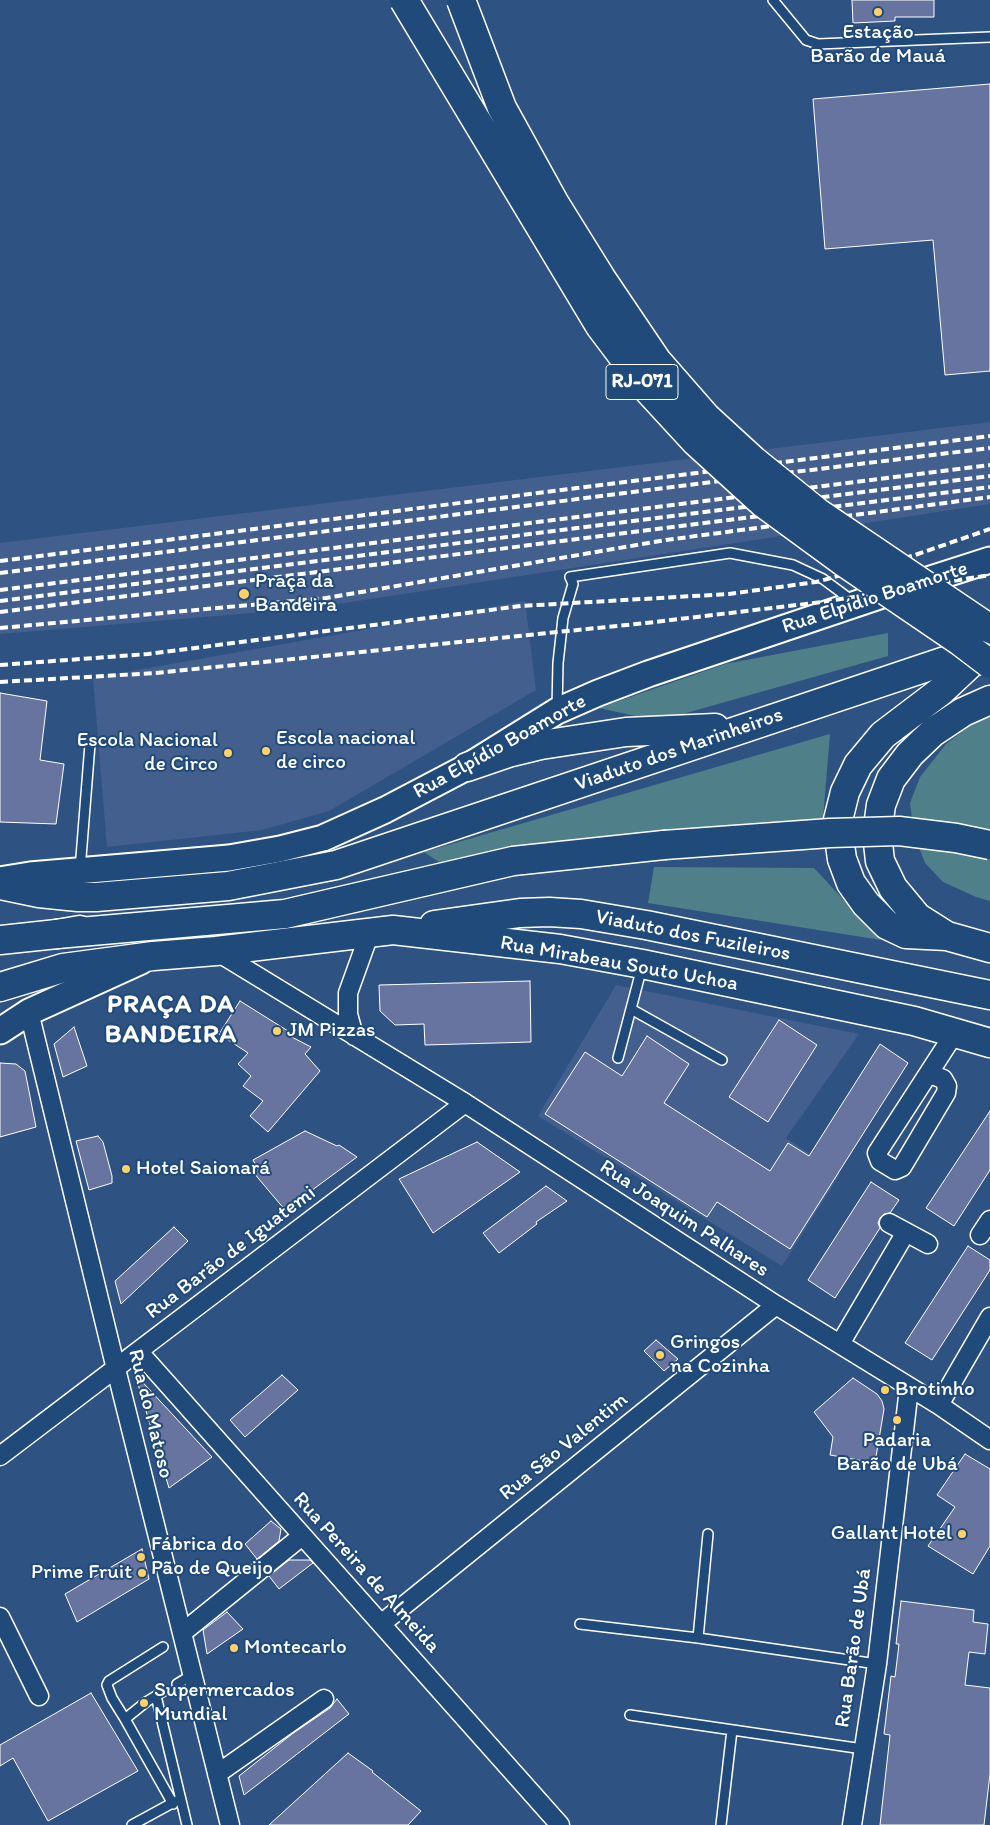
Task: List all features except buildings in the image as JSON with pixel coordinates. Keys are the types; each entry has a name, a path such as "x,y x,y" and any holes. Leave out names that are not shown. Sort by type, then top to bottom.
{"main road":[{"name":"RJ-071","path":"404,0 600,326 650,391 696,442 763,503 845,563 961,642 990,647"},
{"name":"RJ-071","path":"461,0 502,108 555,204 601,278 657,361 706,417 754,461 990,647"},
{"name":"Rua Elpídio Boamorte","path":"0,880 80,870 229,858 280,849 323,838 385,810 468,767 557,711 598,693 856,603 990,560"},
{"name":"Viaduto dos Marinheiros","path":"0,885 39,893 78,897 228,886 336,865 744,727 990,647"},
{"path":"990,647 941,691 883,735 858,765 845,792 837,824 842,859 851,883 866,904 887,924 906,934 947,936 990,948"},
{"path":"947,936 917,917 893,888 880,861 877,834 881,805 891,779 910,754 933,732 963,712 990,700"},
{"path":"468,767 508,753 541,745 626,732 744,727"},
{"path":"0,940 286,914 513,861 664,845 830,833 899,831 956,838 990,845"},
{"path":"57,934 168,912 281,895 338,877 368,855"},
{"name":"Viaduto dos Fuzileiros","path":"382,931 520,913 581,914 646,925 990,995"},
{"name":"Rua Mirabeau Souto Uchoa","path":"153,956 216,951 382,931 560,949 642,964 914,1021 990,1043"},
{"path":"0,987 63,968 153,956"},
{"path":"0,1031 29,1012 153,956"}],"street":[{"path":"354,1036 348,1014 348,992 382,931"},
{"name":"Rua Joaquim Palhares","path":"216,951 465,1103 776,1305 939,1405 990,1440"},
{"name":"Rua do Matoso","path":"29,1012 182,1633 184,1680 217,1774 230,1825"},
{"path":"930,1074 943,1080 947,1086 946,1093 902,1167 895,1170 880,1161 877,1153 930,1074 954,1034"},
{"name":"Rua Barão de Iguatemi","path":"0,1456 465,1103"},
{"path":"980,1235 990,1220"},
{"path":"889,1224 928,1244"},
{"path":"840,1344 906,1232"},
{"name":"Rua São Valentim","path":"381,1624 776,1305"},
{"path":"939,1405 990,1317"},
{"name":"Rua Pereira de Almeida","path":"139,1352 560,1825"},
{"name":"Rua Barão de Ubá","path":"852,1825 876,1664 909,1388"},
{"path":"182,1633 302,1536"},
{"path":"0,1617 39,1696"},
{"path":"217,1774 324,1699"}],"lane":[{"path":"773,0 806,40 818,44 990,37"},
{"path":"557,711 558,663 563,618 573,584 570,577 730,553 793,565 823,579 856,603"},
{"path":"80,870 90,744"},
{"path":"618,1058 642,964"},
{"path":"631,1009 722,1060"},
{"path":"698,1638 708,1534"},
{"path":"580,1624 698,1638 876,1664"},
{"path":"162,1647 107,1685 112,1698 177,1801 187,1825"},
{"path":"125,1719 160,1694 177,1801"},
{"path":"630,1715 863,1749"},
{"path":"721,1825 732,1730"},
{"path":"132,1825 177,1801"}],"shaded area":[{"path":"990,422 990,504 312,608 0,634 0,543"},
{"name":"Escola nacional de circo","path":"525,601 536,690 329,811 262,830 107,847 93,678"},
{"path":"616,985 859,1034 786,1138 840,1174 782,1266 538,1116"}],"green space":[{"path":"888,633 888,656 658,721 599,708 725,664"},
{"path":"990,713 990,901 976,897 943,882 925,863 914,834 910,803 920,777 946,744 984,715"},
{"path":"830,734 823,818 439,862 424,852"},
{"path":"654,867 814,868 881,940 648,903"}],"railway":[{"path":"0,561 990,436"},
{"path":"0,573 990,448"},
{"path":"0,590 990,465"},
{"path":"0,601 990,476"},
{"path":"0,612 990,487"},
{"path":"0,628 326,598 666,540 990,497"},
{"path":"0,665 148,654 521,606 729,594 816,582 915,555 990,529"},
{"path":"0,682 156,673 646,623 822,602 990,575"}],"place":[{"name":"Estação Barão de Mauá","path":"878,12"},
{"name":"Praça da Bandeira","path":"244,594"},
{"name":"Escola nacional de circo","path":"266,751"},
{"name":"Escola Nacional de Circo","path":"228,753"},
{"name":"JM Pizzas","path":"277,1031"},
{"name":"Hotel Saionará","path":"126,1169"},
{"name":"Gringos na Cozinha","path":"660,1355"},
{"name":"Brotinho","path":"885,1390"},
{"name":"Padaria Barão de Ubá","path":"897,1420"},
{"name":"Gallant Hotel","path":"962,1534"},
{"name":"Fábrica do Pão de Queijo","path":"141,1557"},
{"name":"Prime Fruit","path":"142,1573"},
{"name":"Montecarlo","path":"234,1648"},
{"name":"Supermercados Mundial","path":"144,1703"}],"district":[{"name":"PRAÇA DA BANDEIRA","path":"171,1020"}]}
